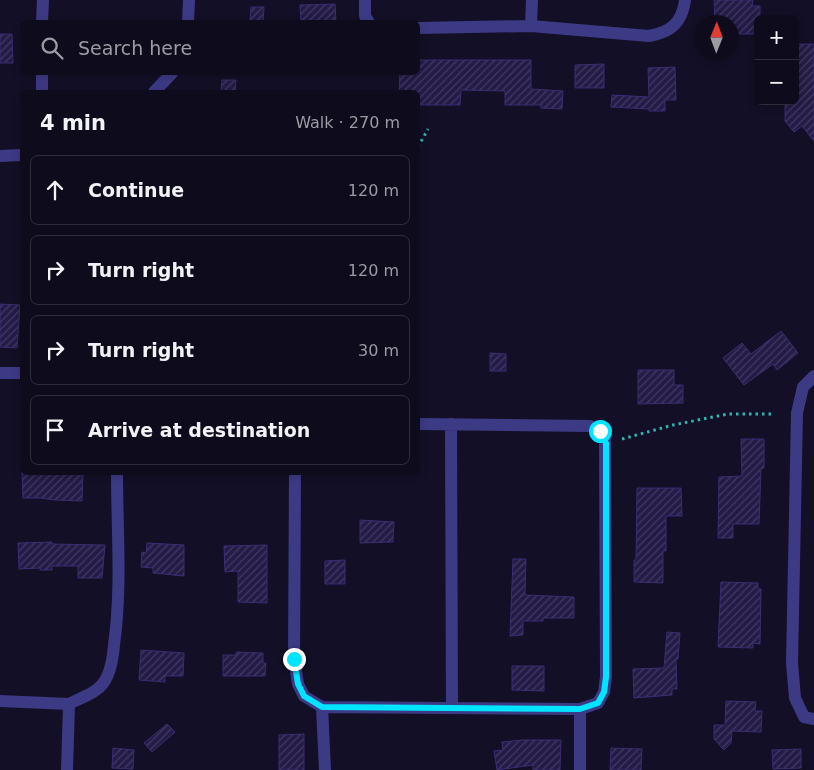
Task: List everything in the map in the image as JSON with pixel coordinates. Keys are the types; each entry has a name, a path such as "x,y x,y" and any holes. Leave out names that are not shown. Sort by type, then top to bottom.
{"street":[{"path":"42,20 43,0"},
{"path":"188,20 189,0"},
{"path":"365,0 368,20"},
{"path":"531,26 532,0"},
{"path":"420,28 531,26 649,36 661,34 671,29 684,9 685,0"},
{"path":"42,75 42,90"},
{"path":"156,90 170,75"},
{"path":"0,156 20,155"},
{"path":"0,373 20,373"},
{"path":"814,376 803,387 797,413 792,663 795,698 804,717 814,719"},
{"path":"295,475 294,659 298,684 304,696 322,707 580,709 598,703 604,692 606,648 605,438 600,431 590,426 420,424"},
{"path":"451,424 452,708"},
{"path":"0,702 69,704 96,690 106,680 112,659 119,612 116,475"},
{"path":"67,770 69,704"},
{"path":"322,707 324,770"},
{"path":"580,709 580,770"}],"path":[{"path":"420,144 428,129"},
{"path":"622,439 728,414 773,414"}],"building":[{"path":"714,0 753,0 752,6 760,6 760,15 754,15 754,34 739,34 739,15 715,15"},
{"path":"335,4 336,20 301,20 300,5"},
{"path":"251,7 264,7 263,20 250,20"},
{"path":"0,34 12,34 13,63 0,63"},
{"path":"799,44 814,44 814,141 802,126 794,132 785,121 785,105 799,105"},
{"path":"420,60 531,60 531,89 563,91 562,109 541,108 541,105 505,105 505,91 461,90 460,105 420,105 420,90 399,90 400,75 420,75"},
{"path":"604,64 604,88 575,88 575,65"},
{"path":"675,67 676,100 665,100 665,111 611,107 612,95 649,97 648,68"},
{"path":"222,80 236,80 235,90 221,90"},
{"path":"0,304 20,305 17,348 0,347"},
{"path":"781,331 798,353 777,370 773,364 744,385 723,358 742,343 751,354"},
{"path":"490,353 506,354 506,371 490,371"},
{"path":"638,370 674,370 674,385 683,385 683,403 638,404"},
{"path":"741,439 764,439 764,468 761,469 759,524 733,524 733,538 718,538 719,477 742,476"},
{"path":"22,475 83,475 82,501 23,498"},
{"path":"637,488 681,488 682,516 666,516 666,551 663,551 663,583 634,582"},
{"path":"360,520 394,522 393,542 360,543"},
{"path":"52,542 52,544 105,545 102,578 78,578 78,566 52,566 52,570 40,570 40,568 19,569 18,543"},
{"path":"147,543 184,545 184,576 153,573 153,568 141,567 142,552 146,553"},
{"path":"267,545 267,603 238,602 238,571 225,572 224,546"},
{"path":"513,559 526,559 525,595 574,597 574,618 543,618 543,621 523,621 523,635 510,636"},
{"path":"345,560 345,584 325,584 325,561"},
{"path":"721,582 758,583 758,589 761,589 760,644 753,643 753,648 718,647"},
{"path":"667,632 680,633 678,659 676,659 677,689 672,689 672,695 634,698 633,669 664,668"},
{"path":"141,650 184,653 183,676 165,676 165,682 139,680"},
{"path":"236,652 263,653 263,663 266,663 265,676 223,676 223,655 236,655"},
{"path":"512,666 544,666 544,691 512,690"},
{"path":"726,701 756,702 755,711 762,711 761,732 732,731 731,743 724,750 714,739 714,725 725,725"},
{"path":"167,724 175,732 152,752 144,743"},
{"path":"304,734 304,770 279,770 279,735"},
{"path":"561,740 560,770 533,770 533,765 497,770 494,751 503,750 502,742"},
{"path":"113,748 134,750 133,769 112,768"},
{"path":"611,748 642,749 641,770 610,770"},
{"path":"801,749 801,768 773,769 772,750"}],"route":[{"path":"294,659 298,684 304,696 322,707 580,709 598,703 604,692 606,677 606,443 600,431"}]}
